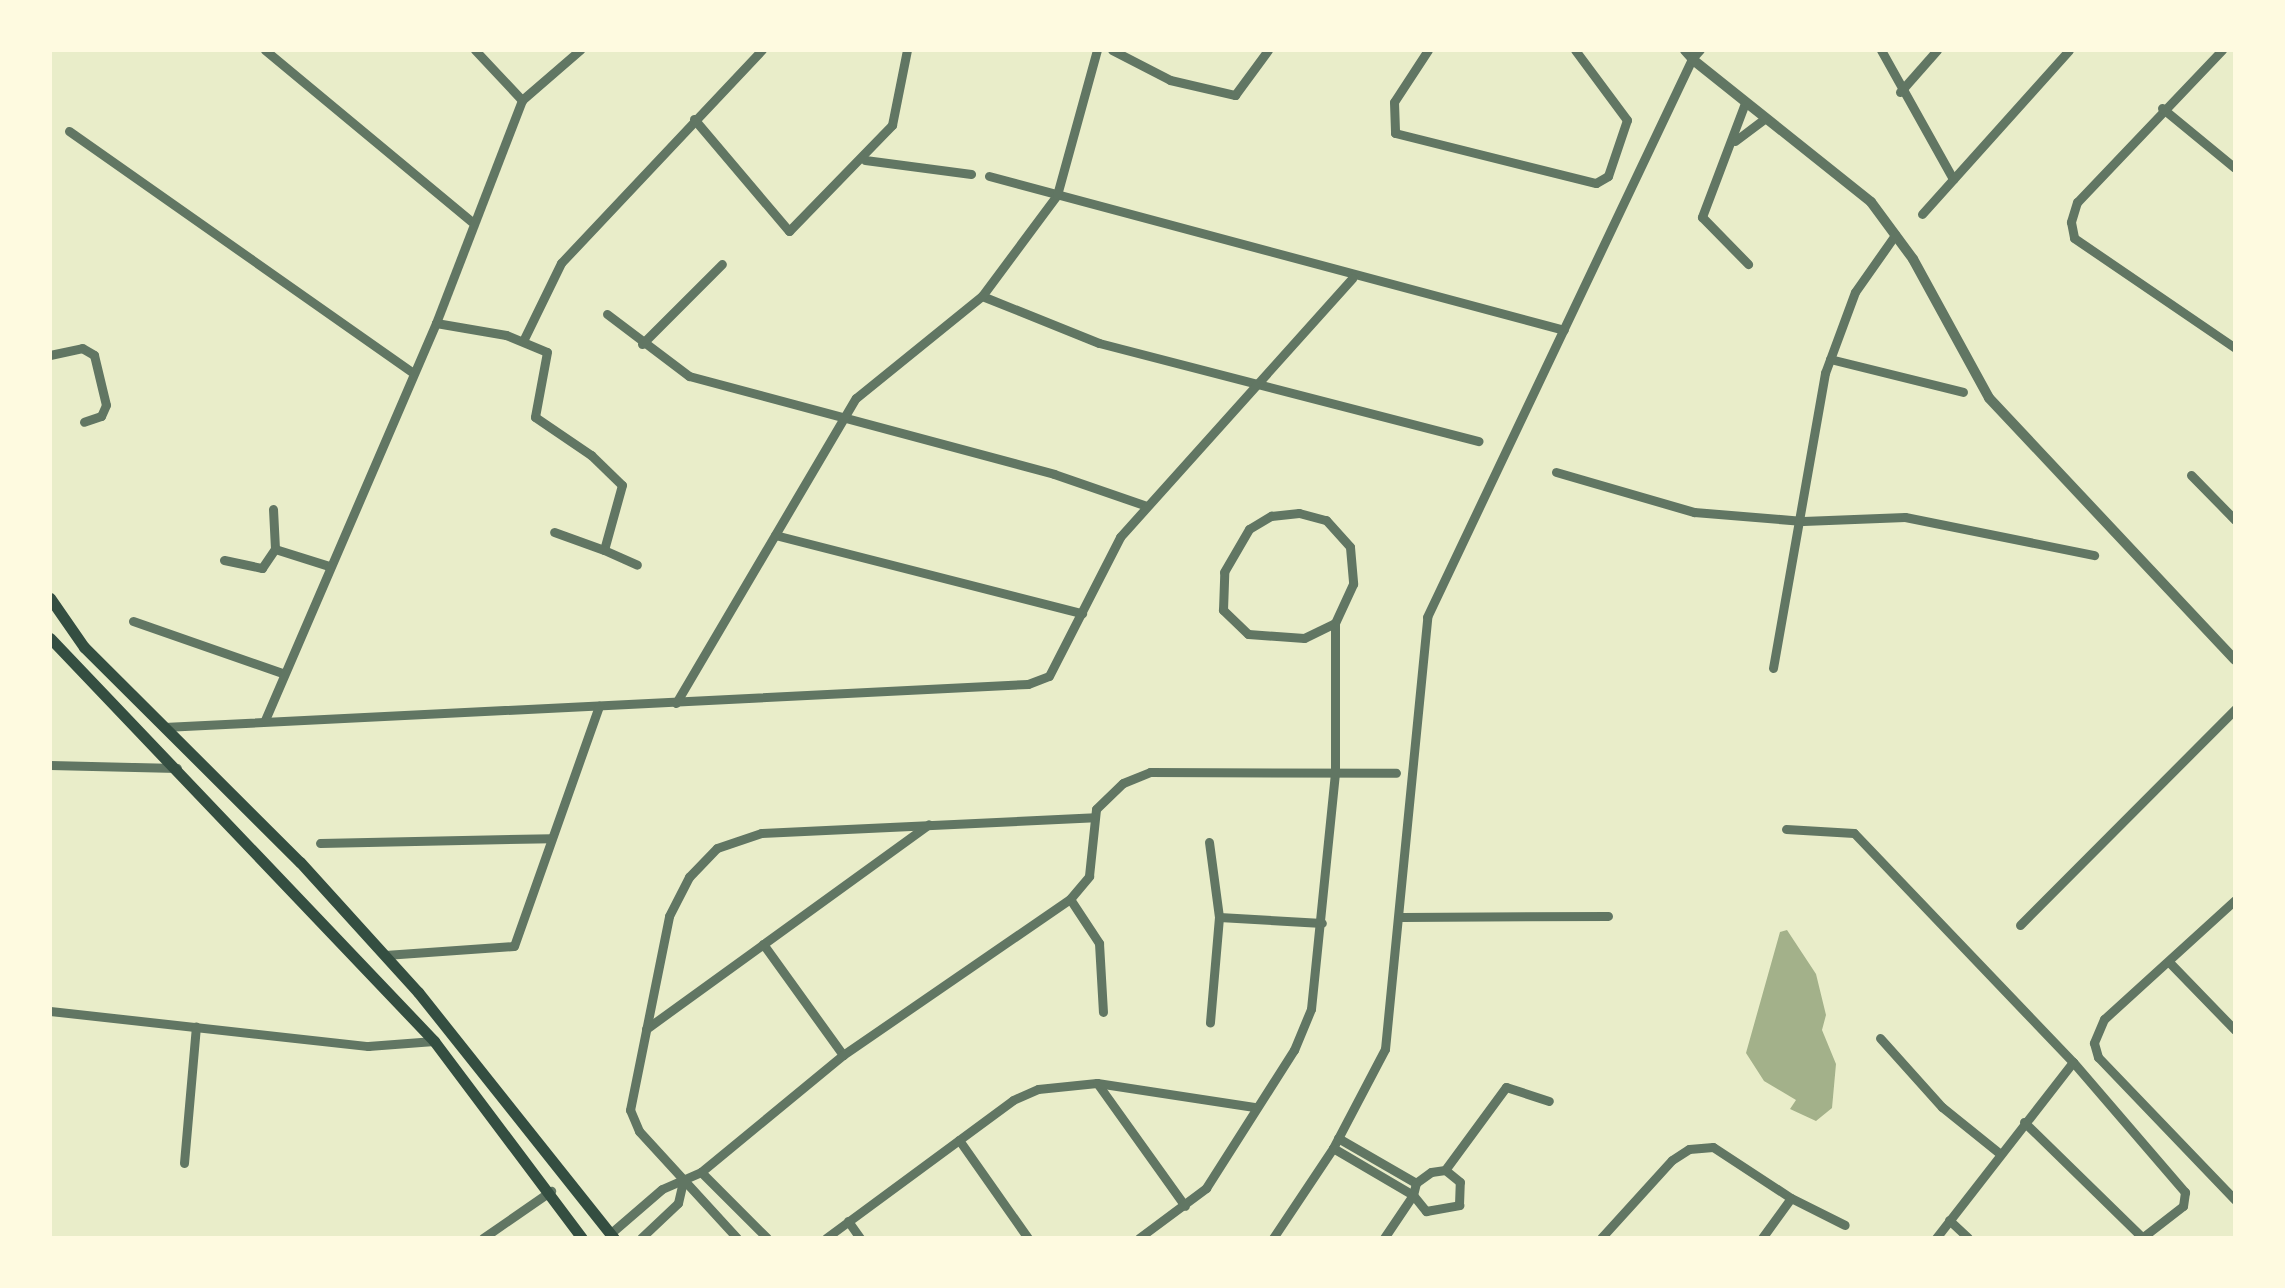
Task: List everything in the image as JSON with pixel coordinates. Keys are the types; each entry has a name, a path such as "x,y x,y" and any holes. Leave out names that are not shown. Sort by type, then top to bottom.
{"main road":[{"path":"50,598 84,647 385,956 612,1236"},
{"path":"50,638 434,1041 551,1191 582,1238"}],"street":[{"path":"264,50 471,221"},
{"path":"475,50 522,100"},
{"path":"265,720 411,371 436,324 471,221 522,100 580,50"},
{"path":"523,340 561,262 654,170 694,119 762,50"},
{"path":"694,119 789,231 865,160 892,125 906,50"},
{"path":"676,703 856,398 982,296 1057,196 1097,50"},
{"path":"1112,50 1170,80 1235,95 1268,50"},
{"path":"1428,50 1394,102 1395,132 1596,183 1608,176 1627,120 1575,50"},
{"path":"1881,50 1900,92 1954,180"},
{"path":"1900,92 1938,50"},
{"path":"1922,214 2069,50"},
{"path":"2222,50 2162,108 2077,202 2074,238 2235,348"},
{"path":"1273,1238 1338,1138 1385,1049 1402,917 1427,617 1692,53 1745,103 1870,202 1895,234 1989,398 2235,660"},
{"path":"1745,103 1702,218 1748,264"},
{"path":"2162,108 2235,168"},
{"path":"1733,143 1764,118"},
{"path":"69,131 411,371"},
{"path":"865,160 972,174"},
{"path":"989,176 1352,278 1564,330"},
{"path":"1773,668 1830,359 1854,292 1895,234"},
{"path":"642,344 722,264"},
{"path":"162,727 1028,684 1049,676 1120,536 1250,386 1312,330 1352,278"},
{"path":"982,296 1100,343 1250,386 1479,442"},
{"path":"607,314 688,376 841,421 1054,474 1147,506"},
{"path":"436,324 523,340 547,352 549,362 536,417 592,455 622,485 604,550"},
{"path":"50,355 82,348 94,354 106,405 100,416 84,422"},
{"path":"1830,359 1963,392"},
{"path":"1556,472 1694,512 1803,521 1905,517 2094,555"},
{"path":"2190,475 2235,520"},
{"path":"224,560 262,568 276,549 273,509"},
{"path":"1140,1238 1185,1206 1223,1165 1254,1107 1294,1050 1311,1009 1335,774 1335,623 1353,584 1350,547 1326,520 1271,516 1249,530 1220,590 1232,624 1274,639 1304,638 1335,623"},
{"path":"554,532 637,565"},
{"path":"775,535 1082,613"},
{"path":"276,549 328,566"},
{"path":"132,621 282,673"},
{"path":"385,956 501,949 522,936 551,838 599,706"},
{"path":"2020,925 2235,709"},
{"path":"50,764 177,768"},
{"path":"612,1236 662,1190 701,1172 843,1055 1070,899 1090,876 1094,816 1100,802 1123,783 1150,772 1396,773"},
{"path":"737,1238 639,1132 630,1110 669,916 689,877 717,848 761,833 1094,816"},
{"path":"645,1029 931,822"},
{"path":"1786,829 1854,832 2073,1062 2185,1192 2183,1206 2143,1238 2024,1122"},
{"path":"320,844 551,838"},
{"path":"1209,842 1218,917 1210,1023"},
{"path":"1070,899 1099,943 1103,1012"},
{"path":"2235,900 2104,1020 2094,1043 2098,1057 2235,1200"},
{"path":"1402,917 1608,916"},
{"path":"1218,917 1322,923"},
{"path":"764,944 843,1055"},
{"path":"2169,962 2235,1030"},
{"path":"50,1011 368,1046 434,1041"},
{"path":"184,1164 196,1027"},
{"path":"1880,1038 1942,1107 1999,1153"},
{"path":"1936,1238 2073,1062"},
{"path":"826,1238 959,1140 1038,1090 1097,1083 1254,1107"},
{"path":"1097,1083 1185,1206"},
{"path":"1416,1183 1445,1170 1502,1090 1512,1086 1549,1101"},
{"path":"1338,1138 1416,1183"},
{"path":"959,1140 1028,1238"},
{"path":"1601,1238 1690,1149 1713,1147 1790,1198 1845,1225"},
{"path":"1332,1148 1413,1195 1426,1212 1459,1205 1460,1182 1445,1170"},
{"path":"701,1172 767,1238"},
{"path":"641,1238 678,1203 683,1182"},
{"path":"1384,1238 1413,1195 1416,1183"},
{"path":"490,1236 551,1191"},
{"path":"1762,1238 1790,1198"},
{"path":"1949,1220 1968,1238"},
{"path":"848,1221 860,1238"}],"shaded area":[{"path":"1787,930 1816,974 1826,1015 1822,1030 1836,1064 1832,1108 1816,1121 1790,1109 1796,1100 1764,1081 1746,1053 1780,932"}]}
